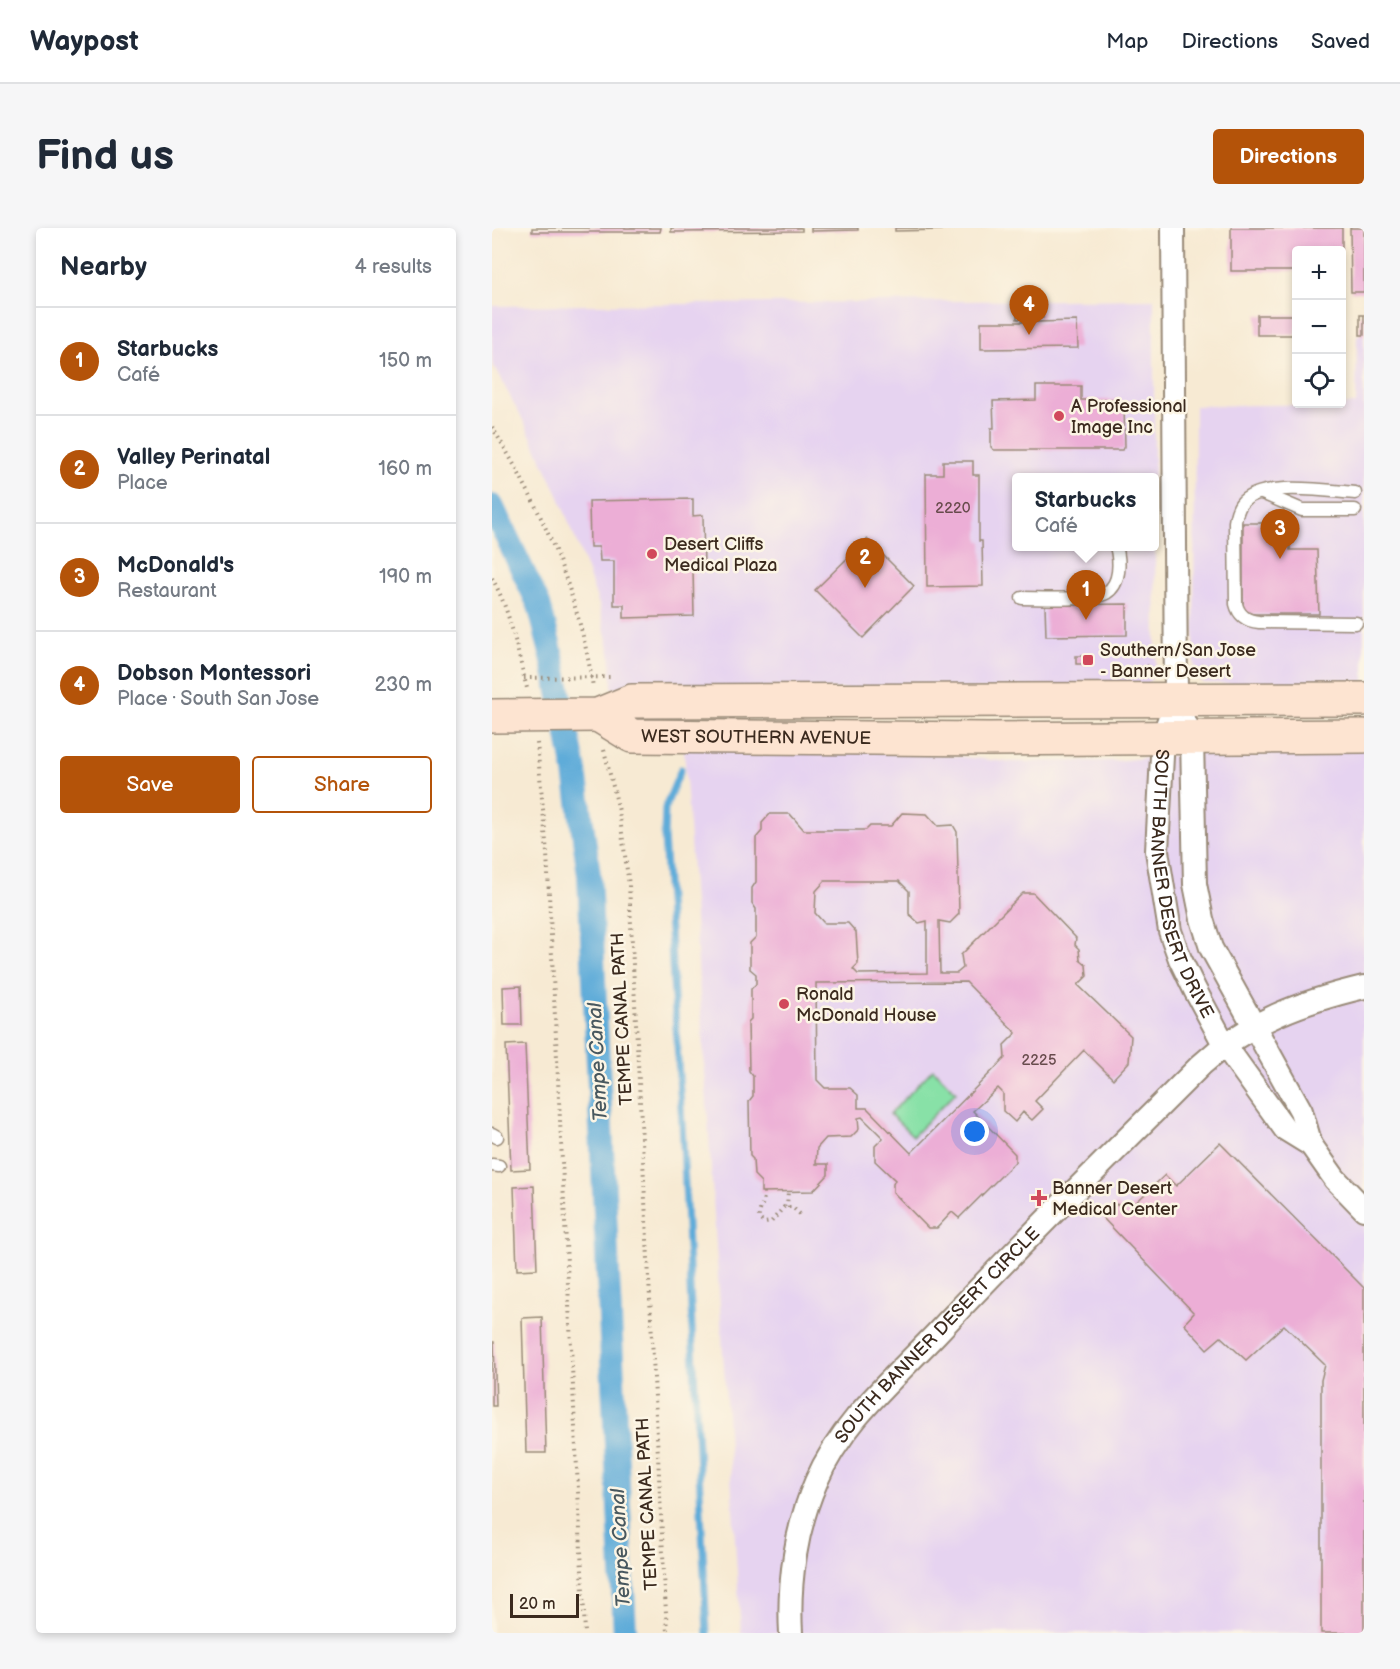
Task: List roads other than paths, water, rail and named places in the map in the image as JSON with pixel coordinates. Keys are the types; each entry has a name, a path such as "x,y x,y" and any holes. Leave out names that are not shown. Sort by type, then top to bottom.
{"main road":[{"name":"WEST SOUTHERN AVENUE","path":"592,715 632,701 1364,699"},
{"name":"WEST SOUTHERN AVENUE","path":"592,715 632,736 988,739 1364,736"},
{"path":"492,716 592,715"}],"street":[{"path":"1173,228 1176,700"},
{"name":"SOUTH BANNER DESERT DRIVE","path":"1176,700 1177,737 1195,884 1202,919 1216,956 1301,1111 1311,1145 1335,1179 1364,1209"},
{"name":"SOUTH BANNER DESERT DRIVE","path":"1177,737 1157,852 1170,931 1180,959 1224,1044 1285,1129 1311,1145"},
{"name":"SOUTH BANNER DESERT CIRCLE","path":"791,1633 793,1566 801,1526 817,1481 838,1443 864,1409 1009,1256 1224,1044 1283,1011 1336,993 1364,987"}],"lane":[{"path":"1355,493 1281,489 1262,493 1246,499 1237,512 1235,522 1236,603 1240,614 1252,622 1356,623"},
{"path":"1262,493 1302,510 1355,510"},
{"path":"1022,598 1092,597 1105,594 1117,578 1117,551"}],"waterway":[{"name":"Tempe Canal","path":"492,506 539,605 552,656 575,771 589,875 625,1633"},
{"path":"681,769 665,808 664,836 682,1123 707,1633"}],"place":[{"name":"Dobson Montessori","path":"1029,335"},
{"name":"A Professional Image Inc","path":"1059,416"},
{"name":"Desert Cliffs Medical Plaza","path":"652,554"},
{"name":"McDonald's","path":"1280,559"},
{"name":"Valley Perinatal","path":"865,588"},
{"name":"Starbucks","path":"1086,620"},
{"name":"Southern/San Jose - Banner Desert","path":"1088,660"},
{"name":"Ronald McDonald House","path":"784,1004"},
{"name":"Banner Desert Medical Center","path":"1039,1198"}]}
